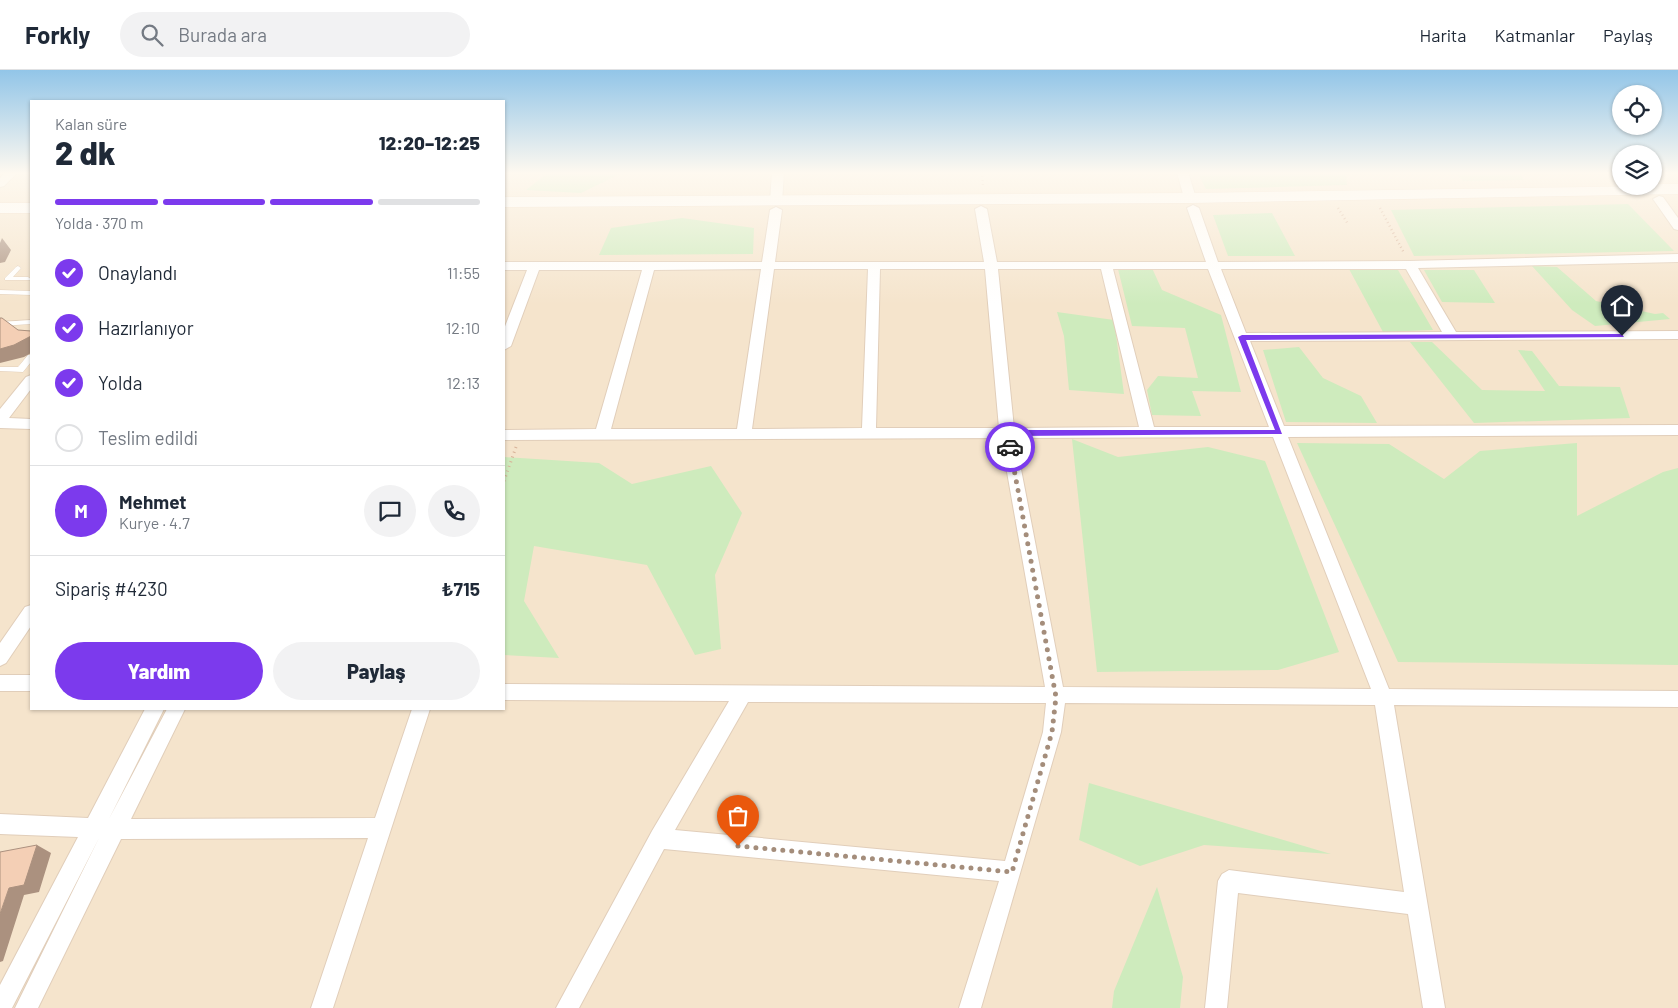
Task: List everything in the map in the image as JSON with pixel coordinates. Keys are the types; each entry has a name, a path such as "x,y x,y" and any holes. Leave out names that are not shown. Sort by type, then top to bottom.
{"street":[{"path":"744,434 775,216"},
{"path":"970,1008 1012,872 1052,732 1056,697 1007,433 991,265 982,216"},
{"path":"1196,216 1213,265 1384,697 1434,1008"},
{"path":"1671,216 1678,226"},
{"path":"505,266 1410,265 1678,258"},
{"path":"1106,264 1148,432"},
{"path":"505,343 535,265"},
{"path":"602,434 649,265"},
{"path":"870,434 874,265"},
{"path":"1410,265 1441,321 1452,336"},
{"path":"1242,337 1678,336"},
{"path":"0,421 30,381"},
{"path":"0,421 30,424"},
{"path":"505,435 1678,430"},
{"path":"0,658 30,613"},
{"path":"0,683 30,683"},
{"path":"505,692 1056,697 1678,699"},
{"path":"567,1008 659,838 743,694"},
{"path":"0,1008 153,710"},
{"path":"26,1008 176,710"},
{"path":"322,1008 421,710"},
{"path":"0,824 116,829 383,828"},
{"path":"659,838 1012,872"},
{"path":"1216,1008 1229,882 1417,904"}],"lane":[{"path":"18,268 7,279 30,278"},
{"path":"15,293 30,278"},
{"path":"0,292 30,294"},
{"path":"23,323 30,315"},
{"path":"0,324 30,322"},
{"path":"0,369 20,370 30,358"}],"path":[{"path":"1343,216 1348,224"},
{"path":"1384,216 1410,265"},
{"path":"505,478 521,435"}],"shaded area":[{"path":"0,216 30,216 30,710 505,710 505,216 1678,216 1678,1008 0,1008"}],"green space":[{"path":"1213,216 1273,216 1295,256 1228,256"},
{"path":"1394,216 1640,216 1674,251 1414,256"},
{"path":"682,218 754,228 753,254 599,255 611,228"},
{"path":"1532,266 1557,267 1596,301 1655,314 1663,313 1670,319 1595,326 1572,310"},
{"path":"1152,268 1162,290 1221,315 1241,392 1192,391 1201,416 1152,415 1147,390 1158,376 1198,378 1185,328 1132,326 1118,269"},
{"path":"1349,269 1398,270 1433,330 1383,332"},
{"path":"1424,270 1474,270 1495,303 1442,302"},
{"path":"1057,312 1114,320 1124,394 1069,390 1064,336"},
{"path":"1410,342 1432,342 1482,390 1545,391 1518,350 1532,351 1559,386 1620,387 1630,418 1474,423"},
{"path":"1299,347 1323,378 1361,396 1377,423 1286,422 1263,350"},
{"path":"1072,439 1118,457 1208,447 1265,461 1339,652 1278,670 1097,672"},
{"path":"1297,443 1389,444 1444,479 1480,451 1577,443 1577,516 1663,472 1678,468 1678,665 1398,662"},
{"path":"505,457 599,463 632,484 711,466 742,513 715,575 721,649 695,655 647,565 534,546 524,601 559,658 505,655"},
{"path":"1089,783 1331,854 1204,845 1140,866 1079,840"},
{"path":"1157,887 1183,977 1180,1008 1112,1008 1114,991"}],"building":[{"path":"0,318 18,330 30,331 30,337 14,345 0,349"},
{"path":"37,845 24,885 9,888 0,914 0,852"}],"way so far":[{"path":"738,846 1012,872 1052,732 1056,697 1010,447"}],"route":[{"path":"1010,447 1007,433 1279,432 1242,337 1622,336"}]}
